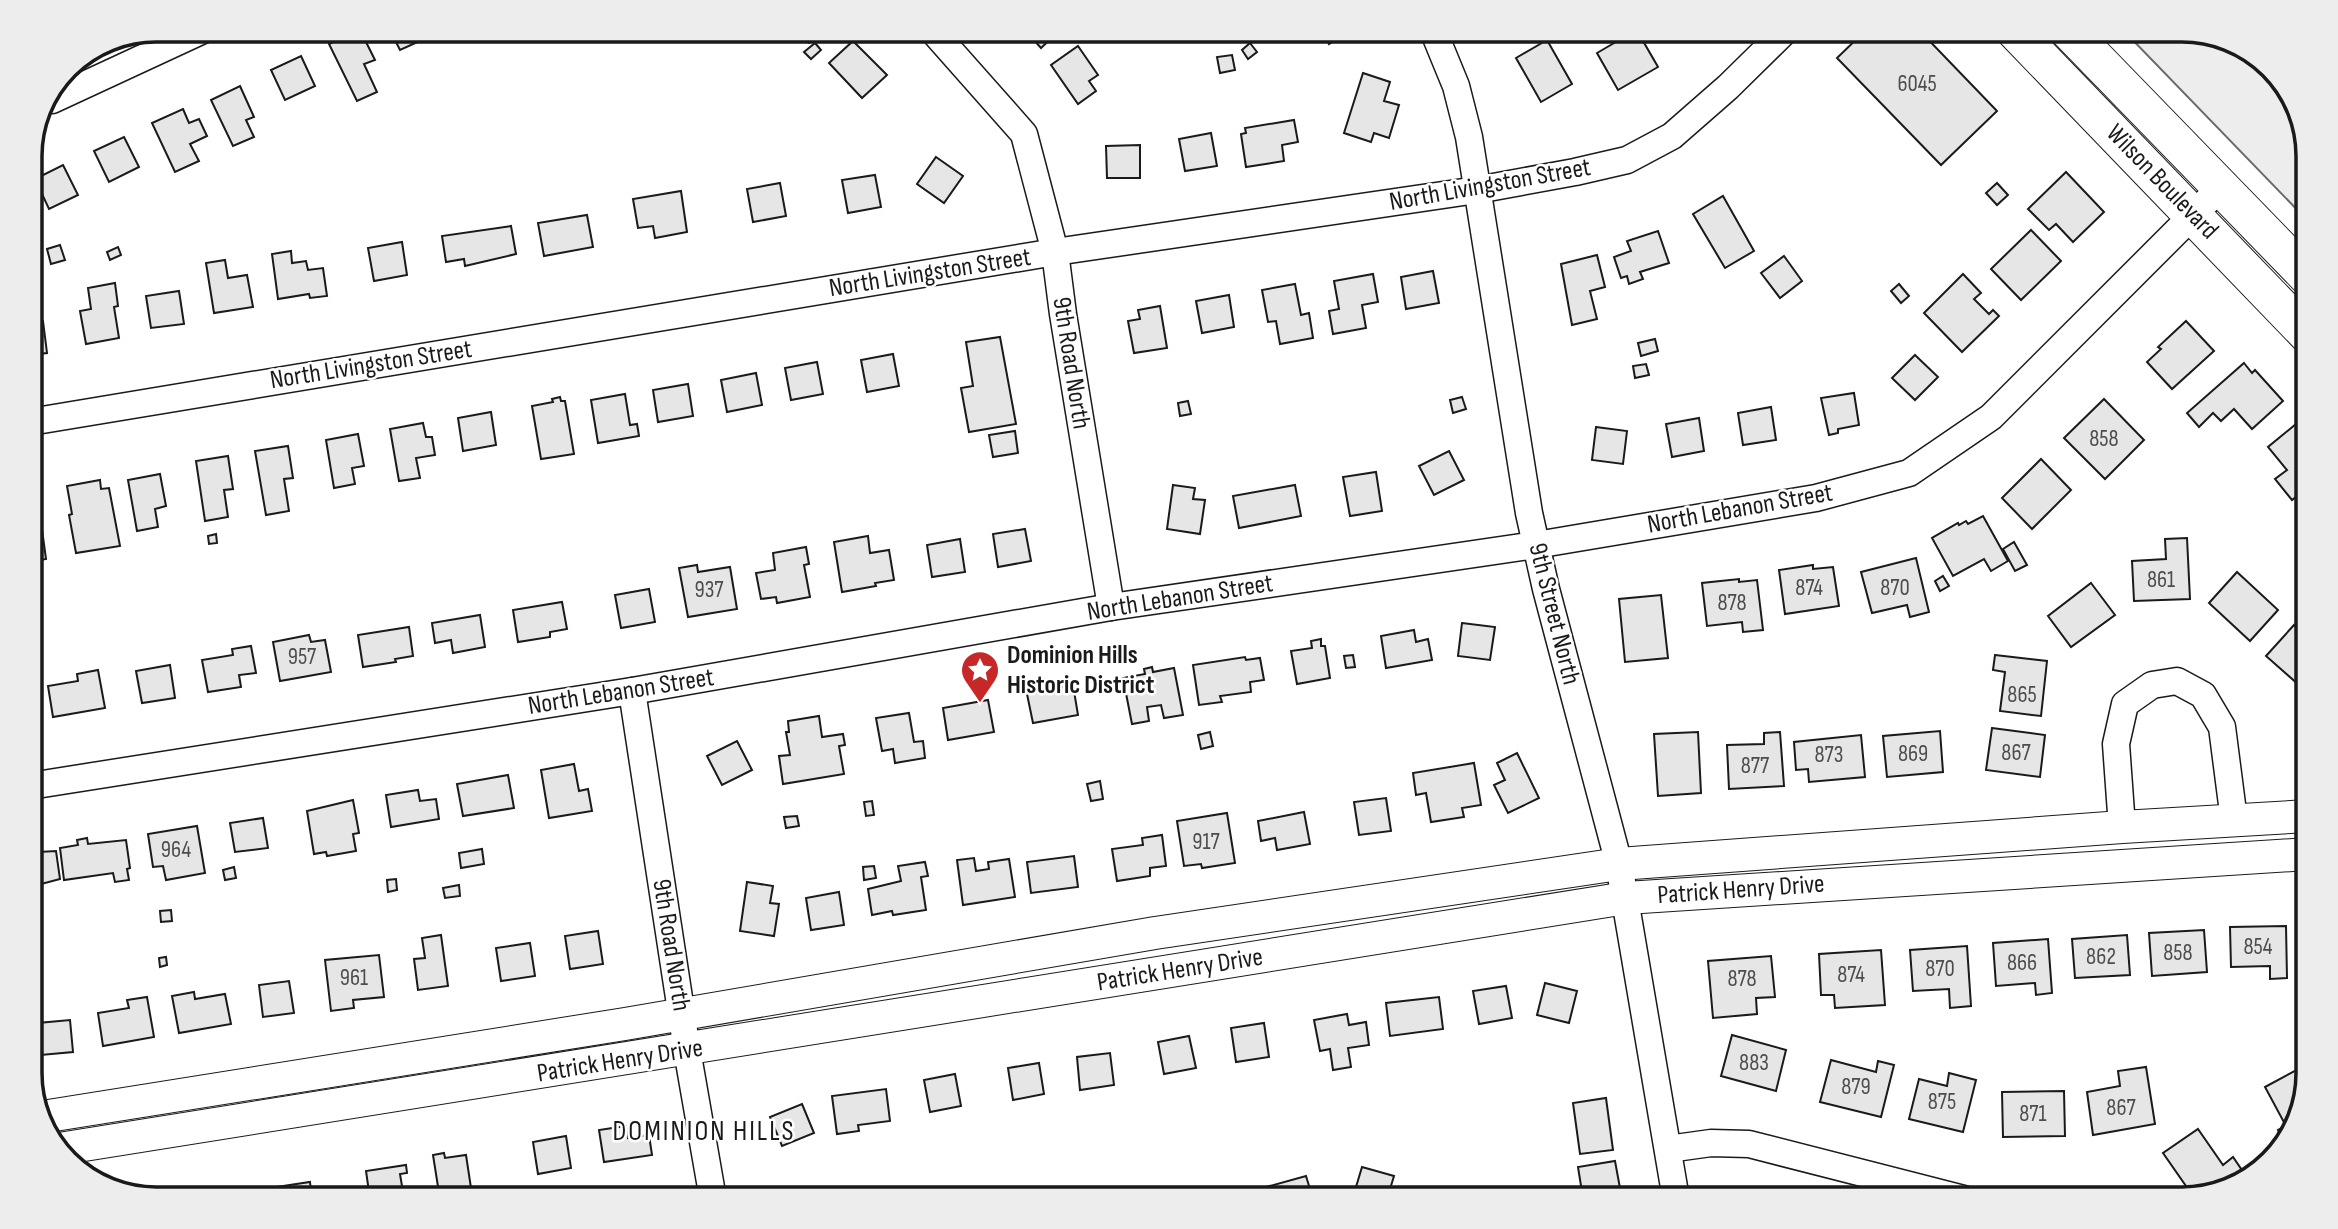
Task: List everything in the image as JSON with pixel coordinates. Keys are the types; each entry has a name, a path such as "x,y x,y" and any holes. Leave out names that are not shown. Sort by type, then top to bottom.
{"main road":[{"name":"Wilson Boulevard","path":"2026,42 2296,322"},
{"name":"Wilson Boulevard","path":"2080,42 2296,265"}],"street":[{"path":"59,97 177,42"},
{"name":"9th Road North","path":"943,42 1024,134 1055,252 1111,607"},
{"name":"9th Street North","path":"1438,42 1455,86 1469,137 1536,545 1619,864 1674,1187"},
{"name":"North Livingston Street","path":"42,420 1055,252 1477,190 1575,172 1628,160 1672,136 1774,42"},
{"name":"North Lebanon Street","path":"42,784 632,691 1111,607 1536,545 1816,498 1909,473 1992,417 2221,187"},
{"path":"2122,827 2116,744 2125,704 2152,685 2177,681 2203,695 2222,727 2234,820"},
{"name":"9th Road North","path":"632,691 711,1187"},
{"name":"Patrick Henry Drive","path":"51,1116 1155,933 1619,864 2296,817"},
{"name":"Patrick Henry Drive","path":"70,1147 1626,898 2296,855"},
{"path":"1668,1149 1711,1143 1749,1144 1918,1187"}],"shaded area":[{"path":"2135,42 2182,42 2218,48 2245,61 2268,81 2284,106 2294,134 2296,209"}],"building":[{"path":"366,42 375,60 364,64 377,92 357,101 329,44"},
{"path":"396,42 418,42 400,50"},
{"path":"854,42 887,75 862,98 829,63"},
{"path":"1036,42 1047,42 1041,48"},
{"path":"1548,42 1572,84 1541,102 1516,58"},
{"path":"1616,42 1644,42 1658,67 1618,90 1597,53"},
{"path":"1854,42 1931,42 1997,111 1941,165 1837,58"},
{"path":"815,43 821,50 811,59 804,52"},
{"path":"1250,43 1257,52 1248,59 1242,50"},
{"path":"1078,46 1098,75 1089,81 1096,91 1078,104 1051,65"},
{"path":"1232,55 1235,70 1220,73 1217,57"},
{"path":"301,56 315,86 285,100 271,70"},
{"path":"1363,73 1390,82 1384,101 1399,105 1389,138 1374,133 1371,142 1344,133"},
{"path":"240,86 254,117 246,120 254,137 233,146 211,100"},
{"path":"183,109 189,123 199,119 207,136 190,144 199,161 175,172 152,123"},
{"path":"1294,120 1298,142 1282,145 1284,161 1246,167 1241,134 1246,133 1245,128"},
{"path":"1211,133 1217,166 1185,171 1179,139"},
{"path":"124,137 139,167 109,182 94,151"},
{"path":"1140,145 1140,178 1107,178 1106,146"},
{"path":"936,157 963,176 944,203 917,184"},
{"path":"63,165 78,195 49,209 42,194 42,176"},
{"path":"2066,172 2104,212 2073,242 2056,224 2049,230 2028,209"},
{"path":"875,175 881,207 848,213 842,180"},
{"path":"780,183 786,216 753,222 747,189"},
{"path":"1997,183 2008,195 1997,205 1986,193"},
{"path":"681,191 687,232 655,238 653,226 638,228 633,199"},
{"path":"1723,196 1754,251 1725,268 1693,214"},
{"path":"587,215 593,247 544,256 538,223"},
{"path":"511,226 516,254 465,266 464,259 446,262 442,236"},
{"path":"2031,230 2061,261 2021,300 1991,269"},
{"path":"1658,231 1669,263 1640,272 1643,279 1629,284 1627,276 1621,278 1614,257 1631,251 1627,241"},
{"path":"402,242 407,275 374,281 368,248"},
{"path":"60,245 65,260 51,264 47,249"},
{"path":"118,247 121,255 110,260 107,252"},
{"path":"291,251 292,263 306,261 308,270 323,268 327,296 310,298 309,294 278,299 272,254"},
{"path":"1597,255 1605,287 1590,291 1597,319 1572,325 1561,264"},
{"path":"1784,256 1802,281 1780,298 1761,273"},
{"path":"225,260 228,278 247,275 253,307 214,313 206,263"},
{"path":"1433,271 1439,303 1406,309 1401,277"},
{"path":"1373,274 1378,302 1362,305 1366,328 1333,334 1329,311 1339,309 1334,281"},
{"path":"1963,274 1981,293 1974,299 1989,314 1993,310 1999,316 1962,352 1924,313"},
{"path":"115,283 118,306 114,307 119,338 86,344 80,311 91,309 88,288"},
{"path":"1295,284 1301,315 1309,313 1313,338 1280,344 1276,321 1268,322 1262,290"},
{"path":"1899,284 1909,296 1901,303 1891,291"},
{"path":"179,291 184,324 151,328 146,296"},
{"path":"1229,295 1234,327 1202,333 1196,301"},
{"path":"1160,306 1167,348 1134,353 1128,321 1140,319 1138,310"},
{"path":"42,321 47,353 42,354"},
{"path":"2186,321 2214,351 2172,389 2147,362 2161,349 2158,347"},
{"path":"1000,337 1016,424 969,432 961,388 973,386 966,342"},
{"path":"1655,339 1658,351 1641,356 1638,343"},
{"path":"893,354 899,386 867,392 861,360"},
{"path":"1915,355 1938,377 1915,400 1892,378"},
{"path":"817,362 823,394 791,400 785,368"},
{"path":"2244,363 2252,373 2255,370 2283,401 2252,429 2234,409 2221,421 2213,413 2199,427 2187,413"},
{"path":"1646,364 1649,375 1635,378 1633,366"},
{"path":"756,373 762,405 727,412 721,380"},
{"path":"688,384 693,416 658,422 653,390"},
{"path":"1854,393 1859,425 1838,429 1838,433 1829,435 1821,398"},
{"path":"625,394 630,425 637,424 639,436 598,443 591,400"},
{"path":"560,397 561,401 565,401 574,454 541,459 532,406 553,402 552,399"},
{"path":"1462,397 1466,409 1453,413 1450,400"},
{"path":"2104,399 2144,440 2105,479 2064,438"},
{"path":"1188,401 1191,414 1180,416 1178,403"},
{"path":"1771,407 1776,440 1743,445 1738,413"},
{"path":"491,412 496,445 463,451 458,418"},
{"path":"1699,418 1704,451 1672,457 1666,424"},
{"path":"423,423 426,437 432,437 435,455 416,458 420,478 399,481 390,429"},
{"path":"2296,424 2296,497 2292,500 2275,479 2287,470 2268,447"},
{"path":"1596,427 1627,431 1623,464 1592,460"},
{"path":"1015,431 1018,453 993,457 989,435"},
{"path":"358,434 364,466 352,468 355,484 334,488 326,440"},
{"path":"288,446 293,478 284,479 289,511 266,515 255,451"},
{"path":"1449,451 1464,480 1434,495 1419,466"},
{"path":"228,456 233,489 224,490 228,517 205,521 196,461"},
{"path":"2041,459 2071,490 2032,529 2002,498"},
{"path":"1376,472 1382,511 1350,516 1343,477"},
{"path":"160,474 166,506 155,509 158,527 137,531 128,480"},
{"path":"100,480 101,489 109,488 120,546 76,553 67,486"},
{"path":"1173,485 1195,488 1193,499 1205,500 1200,534 1167,529"},
{"path":"1295,485 1301,516 1239,528 1233,496"},
{"path":"1983,516 2008,561 1991,571 1984,559 1953,576 1932,538 1958,523 1959,525 1966,521 1968,524"},
{"path":"1025,529 1031,561 998,567 993,534"},
{"path":"42,530 46,559 42,560"},
{"path":"216,534 217,543 209,544 208,536"},
{"path":"868,536 870,553 889,550 894,580 842,592 834,542"},
{"path":"2187,538 2190,599 2134,601 2132,561 2166,559 2165,539"},
{"path":"960,539 965,572 932,577 927,545"},
{"path":"2014,542 2027,565 2015,571 2003,549"},
{"path":"806,547 809,564 804,565 810,597 777,603 776,597 761,599 756,573 775,570 773,553"},
{"path":"1916,558 1929,612 1910,617 1907,605 1872,613 1861,572"},
{"path":"697,565 698,572 730,567 737,609 688,617 679,568"},
{"path":"1813,565 1813,569 1833,567 1839,606 1785,614 1779,570"},
{"path":"2237,572 2278,610 2250,641 2209,603"},
{"path":"1943,576 1949,586 1940,591 1935,581"},
{"path":"1739,579 1739,582 1757,580 1763,630 1743,632 1742,622 1707,626 1702,583"},
{"path":"2091,583 2115,615 2071,647 2048,616"},
{"path":"649,589 655,622 621,628 615,595"},
{"path":"1661,595 1668,658 1625,662 1619,599"},
{"path":"562,602 567,629 550,632 550,637 518,642 513,610"},
{"path":"480,615 485,647 453,653 451,640 435,643 432,623"},
{"path":"1462,623 1495,627 1490,660 1458,656"},
{"path":"2294,625 2296,627 2296,682 2266,656"},
{"path":"409,627 413,656 395,659 396,662 363,667 358,635"},
{"path":"1414,630 1416,642 1428,639 1432,660 1386,668 1381,636"},
{"path":"309,635 311,642 325,640 331,672 280,681 273,642"},
{"path":"1321,639 1321,646 1325,646 1330,678 1297,684 1291,651 1312,648 1311,641"},
{"path":"251,646 256,673 239,675 241,687 208,692 202,660 233,655 232,649"},
{"path":"1353,655 1355,667 1346,668 1344,656"},
{"path":"1995,655 2047,661 2041,716 2000,711 2005,672 1993,670"},
{"path":"1245,657 1246,660 1260,658 1264,680 1250,682 1251,692 1220,696 1222,702 1199,705 1193,665"},
{"path":"170,665 175,698 142,703 136,671"},
{"path":"1152,667 1153,672 1174,668 1183,715 1164,718 1161,705 1147,707 1149,721 1132,724 1123,678 1145,674 1144,669"},
{"path":"98,670 105,708 53,717 48,686 78,681 77,674"},
{"path":"1073,685 1078,715 1033,723 1027,694"},
{"path":"988,700 994,732 948,740 943,708"},
{"path":"909,713 914,742 923,741 925,758 895,763 893,749 882,751 876,718"},
{"path":"819,716 822,737 843,734 845,745 839,746 844,774 783,784 779,756 790,755 786,732 789,732 788,721"},
{"path":"1992,728 2045,735 2040,777 1986,770"},
{"path":"1940,731 1943,772 1887,777 1883,736"},
{"path":"1210,732 1213,746 1201,749 1198,735"},
{"path":"1698,732 1701,793 1658,796 1654,734"},
{"path":"1780,732 1784,786 1729,789 1727,745 1764,744 1764,733"},
{"path":"1861,735 1865,777 1809,782 1808,769 1796,770 1794,742"},
{"path":"737,741 752,770 722,785 707,756"},
{"path":"1517,753 1539,798 1508,813 1494,785 1505,780 1497,763"},
{"path":"1474,763 1481,805 1462,808 1464,817 1431,822 1426,793 1416,795 1413,773"},
{"path":"574,764 579,791 588,789 592,811 549,818 541,770"},
{"path":"508,775 514,808 463,816 457,784"},
{"path":"1100,781 1103,799 1091,801 1087,784"},
{"path":"418,790 420,801 436,799 439,819 391,827 386,795"},
{"path":"1386,798 1391,831 1359,835 1354,802"},
{"path":"353,800 359,833 353,834 356,851 327,856 326,852 314,854 307,811"},
{"path":"872,801 874,815 866,816 864,802"},
{"path":"1304,812 1310,844 1277,850 1275,838 1261,841 1258,821"},
{"path":"1227,813 1235,863 1202,868 1201,864 1184,866 1177,821"},
{"path":"797,816 799,826 786,828 784,817"},
{"path":"263,818 268,848 235,852 230,823"},
{"path":"197,826 205,873 166,880 163,866 153,867 148,834"},
{"path":"1162,835 1166,866 1150,868 1150,876 1117,881 1112,849 1143,845 1142,838"},
{"path":"87,838 88,844 126,840 129,880 115,882 113,873 64,880 60,848 78,845 77,840"},
{"path":"482,849 484,864 461,868 459,853"},
{"path":"56,851 60,879 42,884 42,852"},
{"path":"1074,856 1078,887 1031,893 1027,862"},
{"path":"974,858 976,871 989,869 988,862 1009,859 1015,897 963,905 957,860"},
{"path":"925,862 928,876 921,877 926,910 893,915 892,911 872,915 868,889 901,881 898,866"},
{"path":"874,866 876,878 864,880 863,867"},
{"path":"234,867 236,878 225,880 223,870"},
{"path":"396,879 397,890 388,892 387,880"},
{"path":"747,882 773,886 770,903 779,904 774,936 740,931"},
{"path":"459,885 460,896 445,898 443,888"},
{"path":"839,892 844,925 811,930 806,898"},
{"path":"171,910 172,921 161,922 160,911"},
{"path":"2286,926 2287,978 2270,979 2270,966 2231,967 2230,927"},
{"path":"2204,930 2207,972 2152,976 2149,933"},
{"path":"598,931 603,964 570,969 565,936"},
{"path":"441,935 448,986 418,990 414,959 425,958 422,938"},
{"path":"2127,935 2130,975 2075,978 2072,939"},
{"path":"2048,939 2052,993 2036,995 2035,983 1996,986 1993,943"},
{"path":"530,943 535,976 501,981 496,948"},
{"path":"1967,946 1971,1006 1950,1008 1949,989 1913,991 1910,950"},
{"path":"1881,950 1885,1005 1835,1008 1834,995 1821,995 1819,954"},
{"path":"379,955 384,997 353,1000 354,1008 331,1011 325,960"},
{"path":"1771,956 1775,997 1756,998 1757,1014 1713,1018 1708,961"},
{"path":"166,957 167,965 160,967 159,958"},
{"path":"289,981 294,1013 263,1017 259,985"},
{"path":"1545,983 1577,991 1569,1023 1537,1015"},
{"path":"1506,986 1512,1018 1479,1024 1473,991"},
{"path":"194,992 195,999 225,994 231,1024 179,1033 172,996"},
{"path":"147,997 154,1037 103,1046 98,1013 129,1008 127,1000"},
{"path":"1439,997 1443,1029 1390,1036 1386,1003"},
{"path":"1347,1014 1349,1025 1366,1022 1369,1045 1348,1048 1351,1067 1333,1070 1330,1049 1320,1051 1314,1020"},
{"path":"70,1020 73,1052 42,1055 42,1023"},
{"path":"1264,1023 1269,1057 1236,1062 1231,1028"},
{"path":"1732,1035 1786,1050 1776,1091 1721,1076"},
{"path":"1189,1036 1196,1068 1164,1074 1158,1042"},
{"path":"1110,1053 1114,1085 1080,1090 1077,1057"},
{"path":"1831,1060 1876,1072 1878,1061 1894,1065 1881,1117 1820,1102"},
{"path":"1039,1063 1044,1094 1013,1100 1008,1068"},
{"path":"2146,1067 2155,1124 2093,1135 2087,1092 2120,1086 2118,1071"},
{"path":"2296,1070 2294,1095 2284,1123 2265,1087"},
{"path":"1949,1073 1976,1080 1963,1132 1909,1119 1919,1079 1947,1086"},
{"path":"955,1074 961,1106 930,1112 924,1080"},
{"path":"886,1089 890,1121 858,1125 859,1131 837,1134 832,1096"},
{"path":"2064,1091 2065,1136 2003,1137 2002,1092"},
{"path":"1606,1098 1613,1150 1580,1154 1573,1103"},
{"path":"802,1104 814,1133 782,1146 770,1117"},
{"path":"626,1126 628,1138 649,1135 652,1155 604,1162 599,1130"},
{"path":"2198,1129 2223,1165 2233,1157 2242,1170 2218,1181 2186,1187 2163,1153"},
{"path":"566,1136 571,1168 538,1174 533,1142"},
{"path":"444,1153 445,1158 466,1155 471,1187 438,1187 433,1155"},
{"path":"1615,1161 1620,1187 1581,1187 1578,1167"},
{"path":"406,1165 407,1173 400,1174 402,1187 368,1187 366,1171"},
{"path":"1362,1167 1394,1176 1391,1187 1356,1187"},
{"path":"1306,1176 1309,1187 1266,1187"},
{"path":"310,1182 311,1187 276,1187"}],"place":[{"name":"Dominion Hills Historic District","path":"980,704"}],"district":[{"name":"DOMINION HILLS","path":"704,1131"}]}
